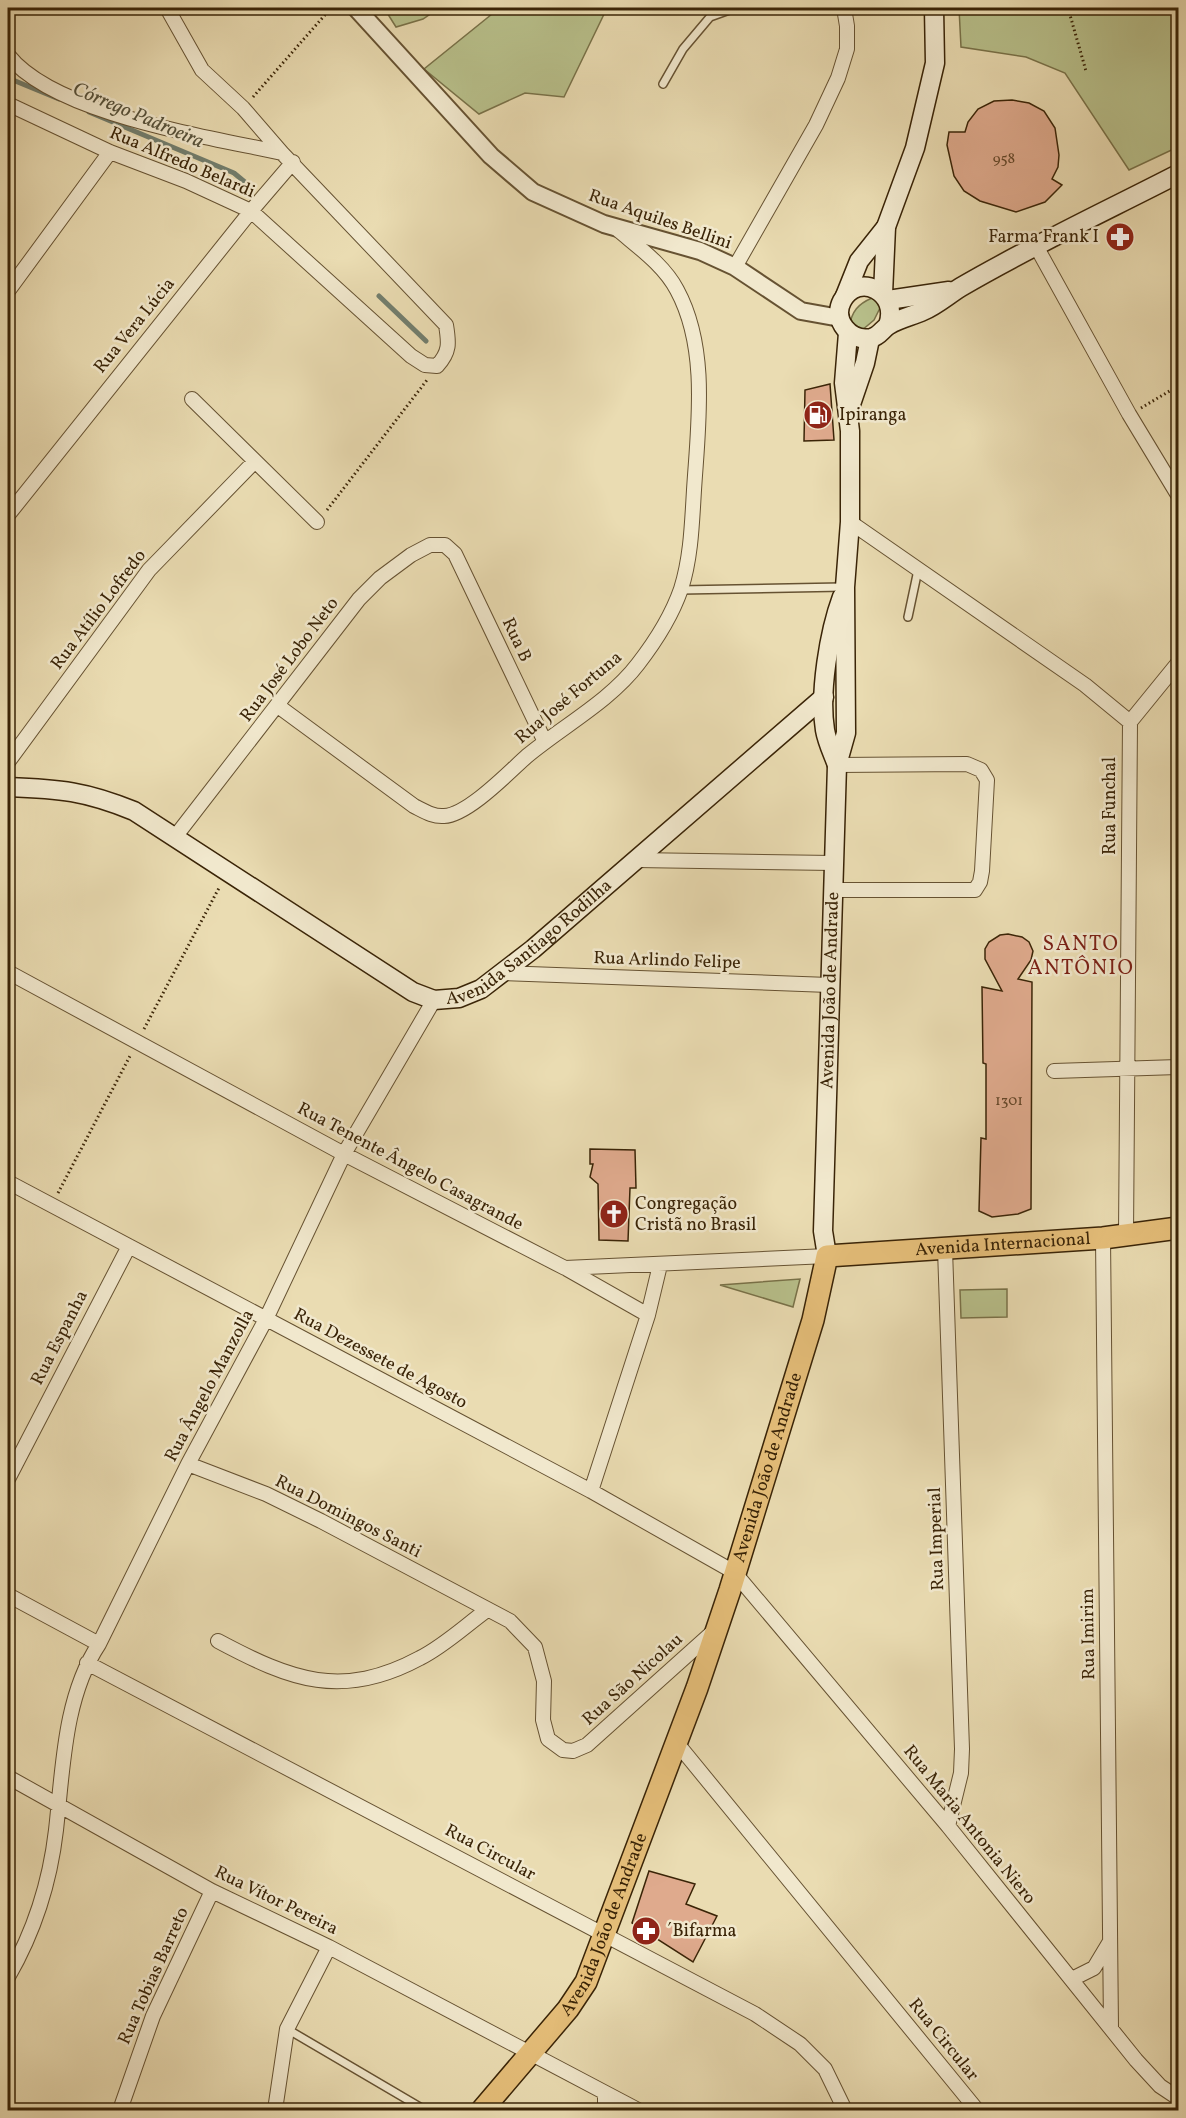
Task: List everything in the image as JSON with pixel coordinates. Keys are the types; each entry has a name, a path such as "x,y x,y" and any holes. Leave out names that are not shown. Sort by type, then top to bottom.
{"main road":[{"path":"934,8 935,63 915,148 886,227 859,261 841,304 844,325 858,338 870,339 877,336 888,325 924,311 960,288 1036,246 1179,174"},
{"path":"886,227 886,297 891,308 888,325"},
{"path":"845,296 859,288 868,287 886,297 960,288"},
{"name":"Avenida João de Andrade","path":"482,2110 531,2054 586,1982 717,1628 813,1320 827,1256 823,1231 832,890 839,758 846,733 847,708 845,587 849,522 849,410 844,391 844,325"},
{"name":"Avenida João de Andrade","path":"849,410 865,363 870,339"},
{"name":"Avenida João de Andrade","path":"839,758 825,729 824,698 831,627 845,587"},
{"name":"Avenida Santiago Rodilha","path":"8,787 63,789 97,796 134,810 413,992 434,1000 459,998 481,989 504,973 824,698"},
{"path":"795,722 807,721 825,729"},
{"name":"Avenida Internacional","path":"827,1256 1103,1238 1179,1228"}],"street":[{"path":"167,8 202,70 243,108 446,325 449,346 446,356 437,366"},
{"name":"Rua Aquiles Bellini","path":"356,8 514,177 533,192 615,227 672,241 735,267 801,311 844,325"},
{"path":"735,267 816,125 838,78 847,49 844,8"},
{"path":"8,55 19,69 81,103 288,158"},
{"name":"Rua Alfredo Belardi","path":"8,104 110,152 186,181 251,211 411,356 425,365 437,366"},
{"path":"8,291 110,152"},
{"name":"Rua Vera Lúcia","path":"8,515 251,211 288,158"},
{"name":"Rua José Fortuna","path":"278,706 414,806 440,816 461,811 544,742 618,686 638,665 665,621 680,590 688,553 697,440 696,351 687,313 667,274 615,227"},
{"path":"1036,246 1129,414 1179,495"},
{"path":"192,399 317,522"},
{"name":"Rua Atílio Lofredo","path":"8,762 149,570 254,462"},
{"path":"849,522 1085,685 1130,722 1179,663"},
{"name":"Rua José Lobo Neto","path":"175,837 359,599 380,578 430,545 445,545 455,554"},
{"name":"Rua B","path":"455,554 544,742"},
{"name":"Rua Funchal","path":"1126,1235 1130,722"},
{"path":"832,890 975,890 980,882 982,871 987,780 981,770 967,764 839,758"},
{"path":"636,860 833,863"},
{"name":"Rua Tenente Ângelo Casagrande","path":"8,972 344,1154 565,1268 827,1256"},
{"name":"Rua Arlindo Felipe","path":"504,973 829,985"},
{"name":"Rua Ângelo Manzolla","path":"8,1977 33,1927 46,1887 68,1730 87,1663 99,1644 188,1464 266,1319 344,1154 434,1000"},
{"path":"1054,1071 1127,1071 1179,1067"},
{"name":"Rua Dezessete de Agosto","path":"8,1182 591,1491 734,1572"},
{"name":"Rua Imirim","path":"1103,1238 1111,2028"},
{"name":"Rua Espanha","path":"8,1479 129,1246"},
{"name":"Rua Imperial","path":"945,1249 962,1749 961,1773 948,1826"},
{"path":"591,1491 648,1315 660,1264"},
{"path":"565,1268 648,1315"},
{"name":"Rua Domingos Santi","path":"188,1464 266,1494 487,1610"},
{"name":"Rua Maria Antonia Niero","path":"734,1572 948,1826 1160,2086 1179,2098"},
{"path":"8,1595 99,1644"},
{"path":"218,1641 267,1667 339,1684 375,1677 421,1658 487,1610"},
{"name":"Rua São Nicolau","path":"487,1610 510,1621 535,1647 544,1681 543,1720 548,1739 563,1750 573,1751 587,1745 717,1628"},
{"name":"Rua Circular","path":"87,1663 755,2014 800,2044 825,2069 845,2110"},
{"name":"Rua Circular","path":"676,1742 977,2110"},
{"name":"Rua Vítor Pereira","path":"8,1777 212,1890 329,1947 638,2110"},
{"name":"Rua Tobias Barreto","path":"120,2110 153,2016 212,1890"},
{"path":"1072,1979 1094,1968 1110,1940"},
{"path":"275,2110 276,2090 287,2029 329,1947"},
{"path":"605,2094 605,2110"}],"lane":[{"path":"663,84 683,49 710,17 735,8"},
{"path":"908,617 918,570"},
{"path":"680,590 845,587"},
{"path":"287,2029 425,2110"}],"path":[{"path":"243,108 331,8"},
{"path":"1068,8 1086,71"},
{"path":"317,522 437,366"},
{"path":"1129,414 1179,386"}],"green space":[{"path":"384,8 439,8 423,19 396,27"},
{"path":"485,8 607,8 564,97 525,93 479,114 424,69 492,14"},
{"path":"959,8 1178,8 1178,147 1129,170 1065,73 1026,57 961,47"},
{"path":"872,298 881,306 874,320 861,331 849,327 856,309"},
{"path":"800,1279 793,1307 720,1285"},
{"path":"1007,1289 1007,1317 961,1318 960,1290"}],"building":[{"path":"1012,100 1029,103 1044,111 1055,128 1059,155 1058,167 1052,179 1062,185 1045,202 1016,212 980,201 964,191 954,176 947,145 949,132 965,132 968,122 978,109 994,101"},
{"name":"Ipiranga","path":"830,384 834,440 804,441 805,390"},
{"path":"1000,935 1022,937 1029,942 1033,951 1031,960 1018,979 1032,982 1031,1209 1018,1214 992,1217 979,1211 981,1138 986,1139 986,1064 983,1063 982,987 1002,991 985,959 985,949 989,942"},
{"name":"Congregação Cristã no Brasil","path":"590,1149 635,1150 636,1188 630,1188 628,1241 599,1240 598,1184 590,1177 593,1164 590,1164"},
{"path":"649,1871 695,1884 686,1904 717,1916 693,1962 632,1923"}],"waterway":[{"name":"Córrego Padroeira","path":"8,78 59,99"},
{"name":"Córrego Padroeira","path":"89,112 234,173 252,188"},
{"name":"Córrego Padroeira","path":"379,296 426,341"}],"place":[{"name":"Farma Frank I","path":"1120,237"},
{"name":"Ipiranga","path":"818,415"},
{"name":"Congregação Cristã no Brasil","path":"614,1214"},
{"name":"´Bifarma","path":"646,1931"}],"district":[{"name":"SANTO ANTÔNIO","path":"1081,956"}]}
